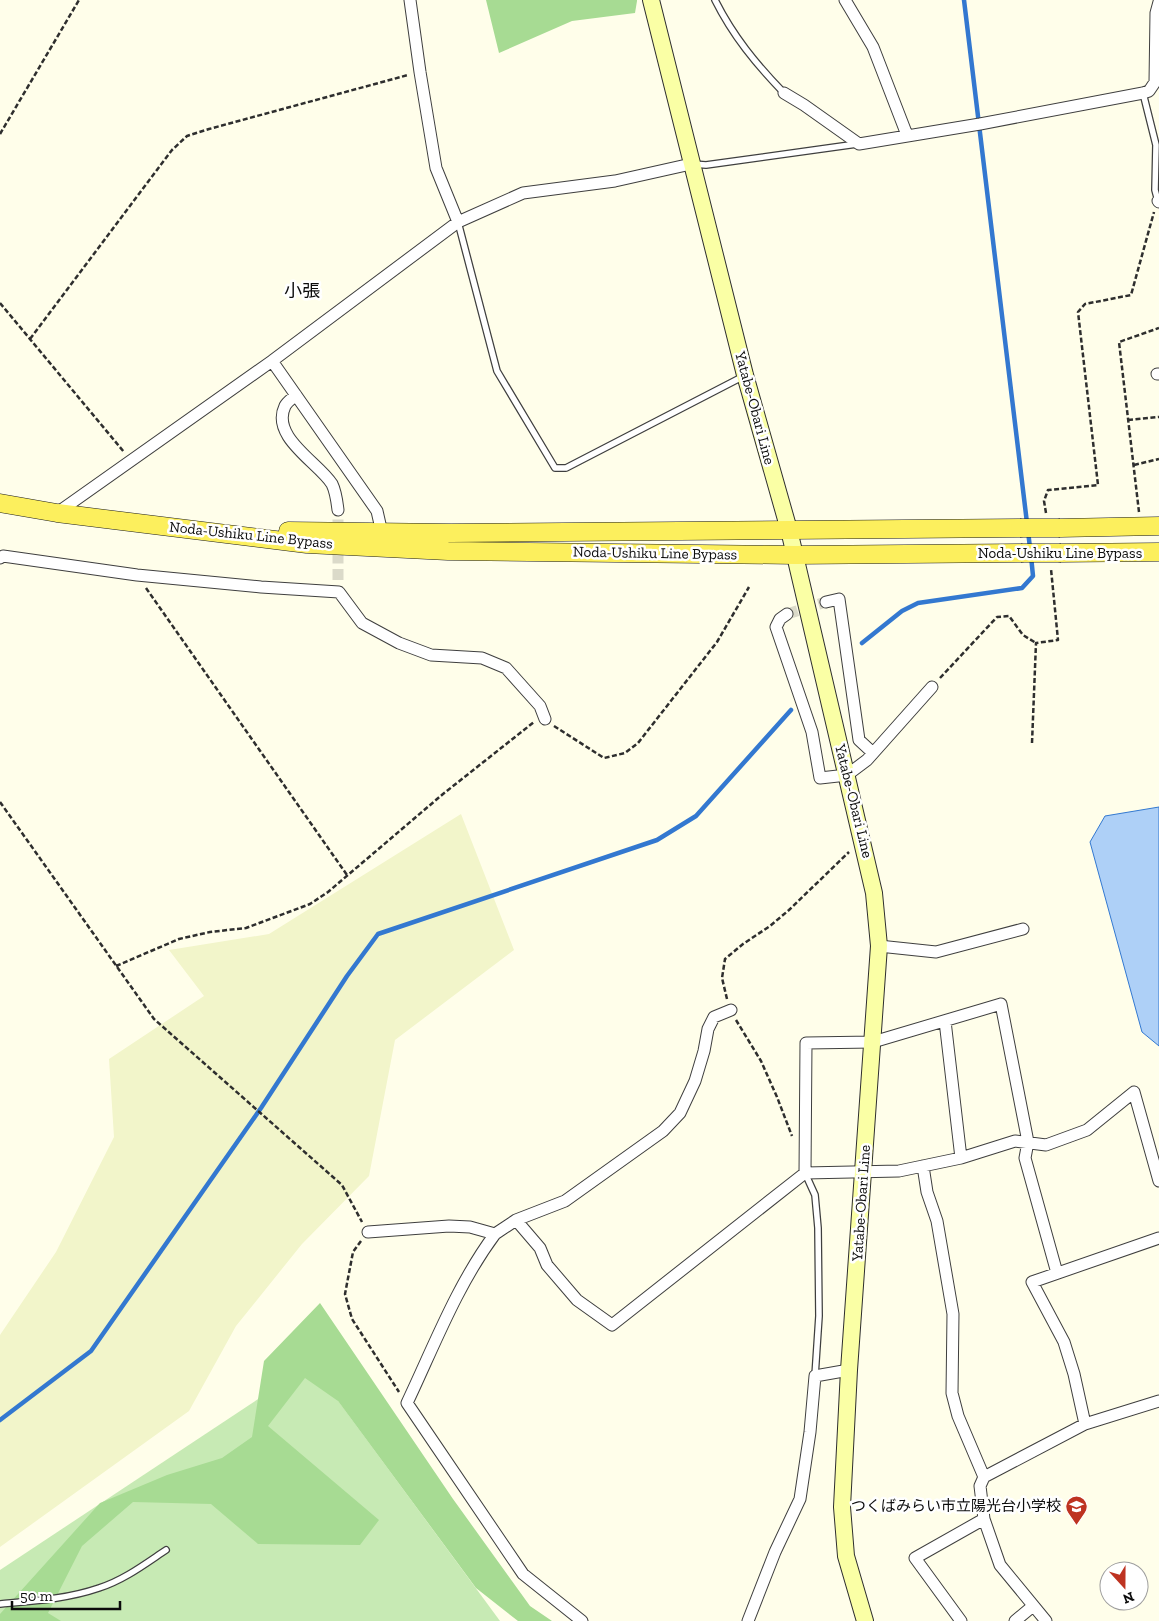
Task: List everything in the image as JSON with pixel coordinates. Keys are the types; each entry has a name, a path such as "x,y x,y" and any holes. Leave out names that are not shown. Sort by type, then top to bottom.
{"main road":[{"name":"Yatabe-Obari Line","path":"652,0 691,164 745,375 789,530 874,893 879,946 849,1370 842,1507 846,1556 865,1621"},
{"name":"Noda-Ushiku Line Bypass","path":"0,504 57,513 307,544 448,551 795,555 1021,553 1056,557 1159,552"},
{"name":"Noda-Ushiku Line Bypass","path":"152,524 306,532 382,533 1020,528 1053,524 1159,526"}],"street":[{"path":"410,0 436,168 458,222"},
{"path":"845,0 873,47 907,135"},
{"path":"784,93 859,144 980,124 1149,92 1155,82 1156,13 1159,2"},
{"path":"57,513 272,361 458,222 523,193 615,181 691,164"},
{"path":"272,361 378,511 382,533"},
{"path":"296,395 285,405 282,417 285,430 292,443 332,484 338,510"},
{"path":"0,558 3,556 137,575 261,588 339,592"},
{"path":"338,580 339,592 362,623 399,643 430,655 482,658 506,668 540,706 544,719"},
{"path":"826,602 839,599 859,740 873,753"},
{"path":"787,614 780,619 776,627 812,732 820,778 847,775 867,760 932,687"},
{"path":"879,946 936,952 1022,929"},
{"path":"805,1173 806,1043 873,1042 1002,1004 1028,1142 1025,1158 1056,1273"},
{"path":"582,1621 522,1574 407,1404 464,1281 478,1257 496,1234 516,1220 565,1201 663,1132 680,1113 695,1081 708,1029 714,1017 731,1010"},
{"path":"945,1022 961,1158"},
{"path":"516,1220 540,1248 546,1265 576,1300 612,1325 805,1173 899,1171 961,1158 1016,1142 1046,1145 1087,1130 1134,1092 1159,1181"},
{"path":"923,1166 928,1192 937,1221 953,1314 952,1393 958,1416 984,1477"},
{"path":"368,1232 449,1226 470,1227 496,1234"},
{"path":"1085,1424 1074,1374 1064,1342 1032,1282 1159,1238"},
{"path":"748,1621 775,1552 800,1499 810,1432 815,1376 849,1370"},
{"path":"1046,1621 1000,1565 984,1518 980,1486 984,1477 1085,1424 1159,1401"},
{"path":"961,1621 915,1558 984,1518"},
{"path":"1015,1621 1033,1606"}],"lane":[{"path":"715,0 727,25 752,59 784,93"},
{"path":"1143,93 1156,145 1155,190 1158,202"},
{"path":"691,164 706,165 859,144"},
{"path":"458,222 497,371 555,468 566,468 745,375"},
{"path":"805,1173 815,1196 818,1228 819,1316 815,1376"},
{"path":"0,1604 69,1596 100,1588 131,1574 166,1550"}],"path":[{"path":"0,134 79,0"},
{"path":"30,339 172,150 187,136 420,72"},
{"path":"1053,524 1044,501 1048,490 1098,485 1078,312 1085,304 1131,295 1158,202"},
{"path":"0,304 132,461"},
{"path":"1139,512 1119,342 1159,328"},
{"path":"1128,420 1159,417"},
{"path":"1134,464 1159,458"},
{"path":"932,687 998,617 1010,616 1023,635 1036,643 1058,640 1056,557"},
{"path":"137,575 348,875"},
{"path":"116,966 179,938 246,928 310,904 348,875 443,794 531,723 544,719 604,758 625,753 638,743 717,642 749,587"},
{"path":"1032,743 1036,643"},
{"path":"0,802 154,1019 342,1185 368,1232 353,1252 345,1294 352,1319 407,1404"},
{"path":"793,1139 777,1097 760,1061 731,1010 722,978 725,959 789,910 846,857 862,837"}],"green space":[{"path":"486,0 637,1 635,13 572,21 499,53"},
{"path":"461,814 514,950 395,1040 369,1176 302,1244 236,1326 189,1411 0,1547 0,1335 56,1252 114,1137 109,1059 204,996 169,950 269,934"},
{"path":"320,1303 453,1499 530,1606 552,1621 518,1621 476,1588 338,1401 305,1378 268,1426 379,1520 360,1545 258,1544 211,1504 133,1502 82,1546 48,1613 61,1621 0,1621 0,1614 100,1503 167,1475 222,1458 252,1437 264,1361"},
{"path":"311,1364 500,1621 0,1621 0,1570"}],"water":[{"path":"1159,807 1159,1046 1142,1032 1090,842 1105,816"}],"waterway":[{"path":"964,0 1027,523"},
{"path":"1028,531 1030,548"},
{"path":"862,643 902,611 918,603 1022,588 1033,576 1031,556"},
{"path":"0,1420 91,1351 261,1108 347,976 378,934 657,840 696,816 791,710"}],"tunnel":[{"path":"338,510 338,580"},
{"path":"787,614 826,602"}],"place":[{"name":"つくばみらい市立陽光台小学校","path":"1077,1525"}],"district":[{"name":"小張","path":"302,291"}]}
